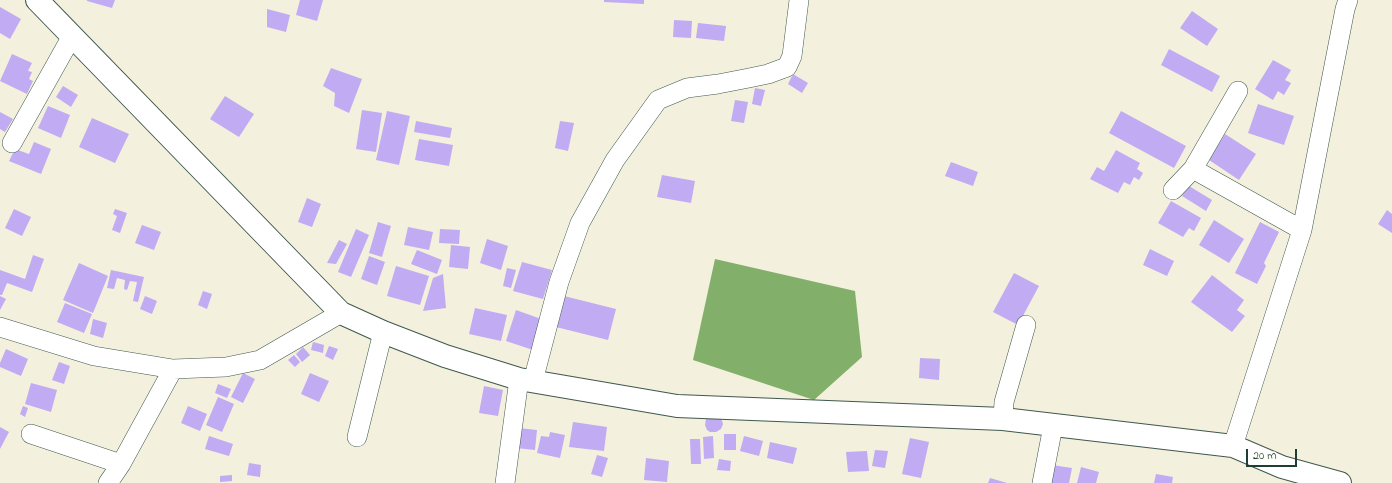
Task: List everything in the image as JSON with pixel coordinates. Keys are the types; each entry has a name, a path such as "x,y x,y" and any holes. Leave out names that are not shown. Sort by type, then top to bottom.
{"street":[{"path":"37,0 341,313 383,332 445,356 526,380 676,406 1003,419 1233,446 1282,467 1340,483"},
{"path":"505,483 526,380 559,282 580,223 616,160 658,100 687,88 749,78 768,74 787,67 792,56 799,0"},
{"path":"1233,446 1302,230 1348,0"},
{"path":"12,143 72,36"},
{"path":"1173,190 1193,169 1238,90"},
{"path":"1193,169 1302,230"},
{"path":"0,327 94,356 173,369 226,367 260,360 341,313"},
{"path":"1003,419 1004,402 1026,325"},
{"path":"357,437 383,332"},
{"path":"108,483 173,369"},
{"path":"1042,483 1053,426"},
{"path":"31,434 120,464"}],"green space":[{"path":"715,259 855,291 862,357 814,400 693,360"}],"building":[{"path":"87,0 115,0 112,8"},
{"path":"300,0 323,0 317,21 296,15"},
{"path":"604,0 644,0 644,4 604,2"},
{"path":"0,7 21,19 10,39 0,33"},
{"path":"267,9 290,15 286,32 267,27"},
{"path":"1192,11 1218,29 1207,46 1180,28"},
{"path":"674,20 692,21 691,38 673,37"},
{"path":"698,23 726,26 724,41 696,38"},
{"path":"1169,49 1220,76 1212,92 1161,65"},
{"path":"12,54 32,63 28,71 32,72 29,79 33,81 27,94 0,81"},
{"path":"1273,60 1291,70 1285,80 1291,83 1284,95 1278,91 1273,100 1255,89"},
{"path":"331,68 362,79 349,113 334,106 335,93 323,86"},
{"path":"793,74 808,83 802,93 788,84"},
{"path":"63,86 78,95 71,107 56,97"},
{"path":"755,88 765,90 761,106 752,104"},
{"path":"225,96 254,114 239,137 210,119"},
{"path":"735,100 748,102 744,123 731,121"},
{"path":"1258,104 1294,116 1284,145 1248,133"},
{"path":"48,106 70,115 61,138 38,128"},
{"path":"362,110 382,113 376,152 356,149"},
{"path":"387,111 410,116 399,165 376,160"},
{"path":"1121,111 1186,146 1174,168 1109,133"},
{"path":"0,112 13,119 5,132 0,129"},
{"path":"92,118 129,134 115,163 79,147"},
{"path":"416,121 452,128 450,138 414,132"},
{"path":"560,121 574,123 568,151 555,148"},
{"path":"1225,134 1256,154 1239,180 1209,160"},
{"path":"419,139 453,145 449,166 415,160"},
{"path":"34,142 51,149 41,174 9,161 15,149 29,154"},
{"path":"1116,150 1140,163 1137,169 1143,173 1139,180 1134,177 1130,185 1124,182 1118,193 1090,179 1097,167 1104,171"},
{"path":"951,162 978,172 973,186 945,176"},
{"path":"662,175 695,181 691,203 657,197"},
{"path":"1189,186 1212,200 1206,211 1182,196"},
{"path":"307,198 321,204 312,227 298,222"},
{"path":"1171,201 1201,218 1194,231 1189,228 1183,237 1158,223"},
{"path":"14,209 31,217 22,236 5,228"},
{"path":"115,209 127,213 120,233 112,230 117,216 113,214"},
{"path":"1387,210 1392,214 1392,233 1378,224"},
{"path":"1214,220 1244,239 1229,263 1199,245"},
{"path":"378,222 391,226 382,257 369,253"},
{"path":"1260,222 1279,232 1264,263 1266,266 1257,284 1235,273"},
{"path":"142,225 161,232 154,250 135,243"},
{"path":"408,227 433,232 429,250 404,245"},
{"path":"356,229 369,235 351,277 338,272"},
{"path":"440,229 460,230 459,244 439,243"},
{"path":"487,239 508,246 501,270 480,263"},
{"path":"339,240 347,244 336,264 327,263"},
{"path":"451,245 470,247 468,269 449,267"},
{"path":"1150,249 1174,261 1167,276 1143,265"},
{"path":"417,250 442,260 437,274 411,264"},
{"path":"33,255 44,259 32,292 7,283 2,295 0,295 0,270 25,279"},
{"path":"369,256 385,262 377,285 361,279"},
{"path":"522,262 552,270 543,299 513,291"},
{"path":"79,263 108,276 93,313 63,300"},
{"path":"396,266 429,276 420,305 387,296"},
{"path":"507,268 516,270 511,288 503,286"},
{"path":"111,270 144,277 138,302 133,301 137,282 130,281 127,290 124,289 125,280 117,278 114,289 107,288"},
{"path":"1014,273 1039,286 1018,325 993,312"},
{"path":"443,274 446,308 423,311 433,278"},
{"path":"1212,275 1244,300 1237,310 1245,316 1232,332 1191,302"},
{"path":"203,291 212,294 207,309 198,305"},
{"path":"0,296 6,299 0,310"},
{"path":"145,296 157,301 152,314 140,309"},
{"path":"564,296 616,309 608,340 556,327"},
{"path":"65,303 92,314 84,333 57,322"},
{"path":"475,308 507,315 501,341 469,334"},
{"path":"516,310 544,320 533,350 506,341"},
{"path":"93,319 107,323 103,338 90,334"},
{"path":"313,342 324,345 323,353 311,350"},
{"path":"329,346 338,349 333,360 325,356"},
{"path":"303,347 310,355 302,362 296,354"},
{"path":"6,349 28,359 21,376 0,367 0,363"},
{"path":"294,355 300,362 295,367 288,360"},
{"path":"920,358 940,359 939,380 919,378"},
{"path":"59,362 70,366 64,384 52,380"},
{"path":"243,373 255,379 243,403 231,397"},
{"path":"310,373 329,381 319,402 301,394"},
{"path":"31,383 57,390 51,412 25,404"},
{"path":"218,384 231,389 227,398 215,393"},
{"path":"484,386 503,390 498,416 479,413"},
{"path":"218,397 234,404 222,432 206,425"},
{"path":"23,406 28,408 25,417 20,414"},
{"path":"188,406 207,414 200,431 181,423"},
{"path":"708,417 721,418 723,424 721,429 716,432 710,432 707,430 705,425"},
{"path":"573,422 607,427 604,451 569,447"},
{"path":"0,427 9,432 0,449"},
{"path":"518,428 537,430 535,450 516,448"},
{"path":"550,432 565,435 560,458 537,453 541,436 549,437"},
{"path":"724,434 736,434 736,450 724,450"},
{"path":"209,436 233,444 229,456 205,449"},
{"path":"713,436 714,458 704,459 703,437"},
{"path":"744,436 763,441 759,456 740,451"},
{"path":"910,438 929,442 921,478 902,474"},
{"path":"690,439 700,439 701,464 691,464"},
{"path":"770,442 797,448 793,464 767,458"},
{"path":"875,450 888,451 885,468 872,466"},
{"path":"867,451 869,471 848,472 846,452"},
{"path":"597,455 608,458 602,477 591,474"},
{"path":"646,458 669,461 667,482 644,480"},
{"path":"719,459 731,461 730,471 717,470"},
{"path":"249,463 261,465 260,477 247,475"},
{"path":"1052,465 1072,468 1069,483 1049,483"},
{"path":"1081,467 1099,472 1096,483 1077,483"},
{"path":"1156,474 1173,477 1172,483 1154,483"},
{"path":"232,475 232,481 220,482 220,476"},
{"path":"990,478 1007,483 988,483"}]}
